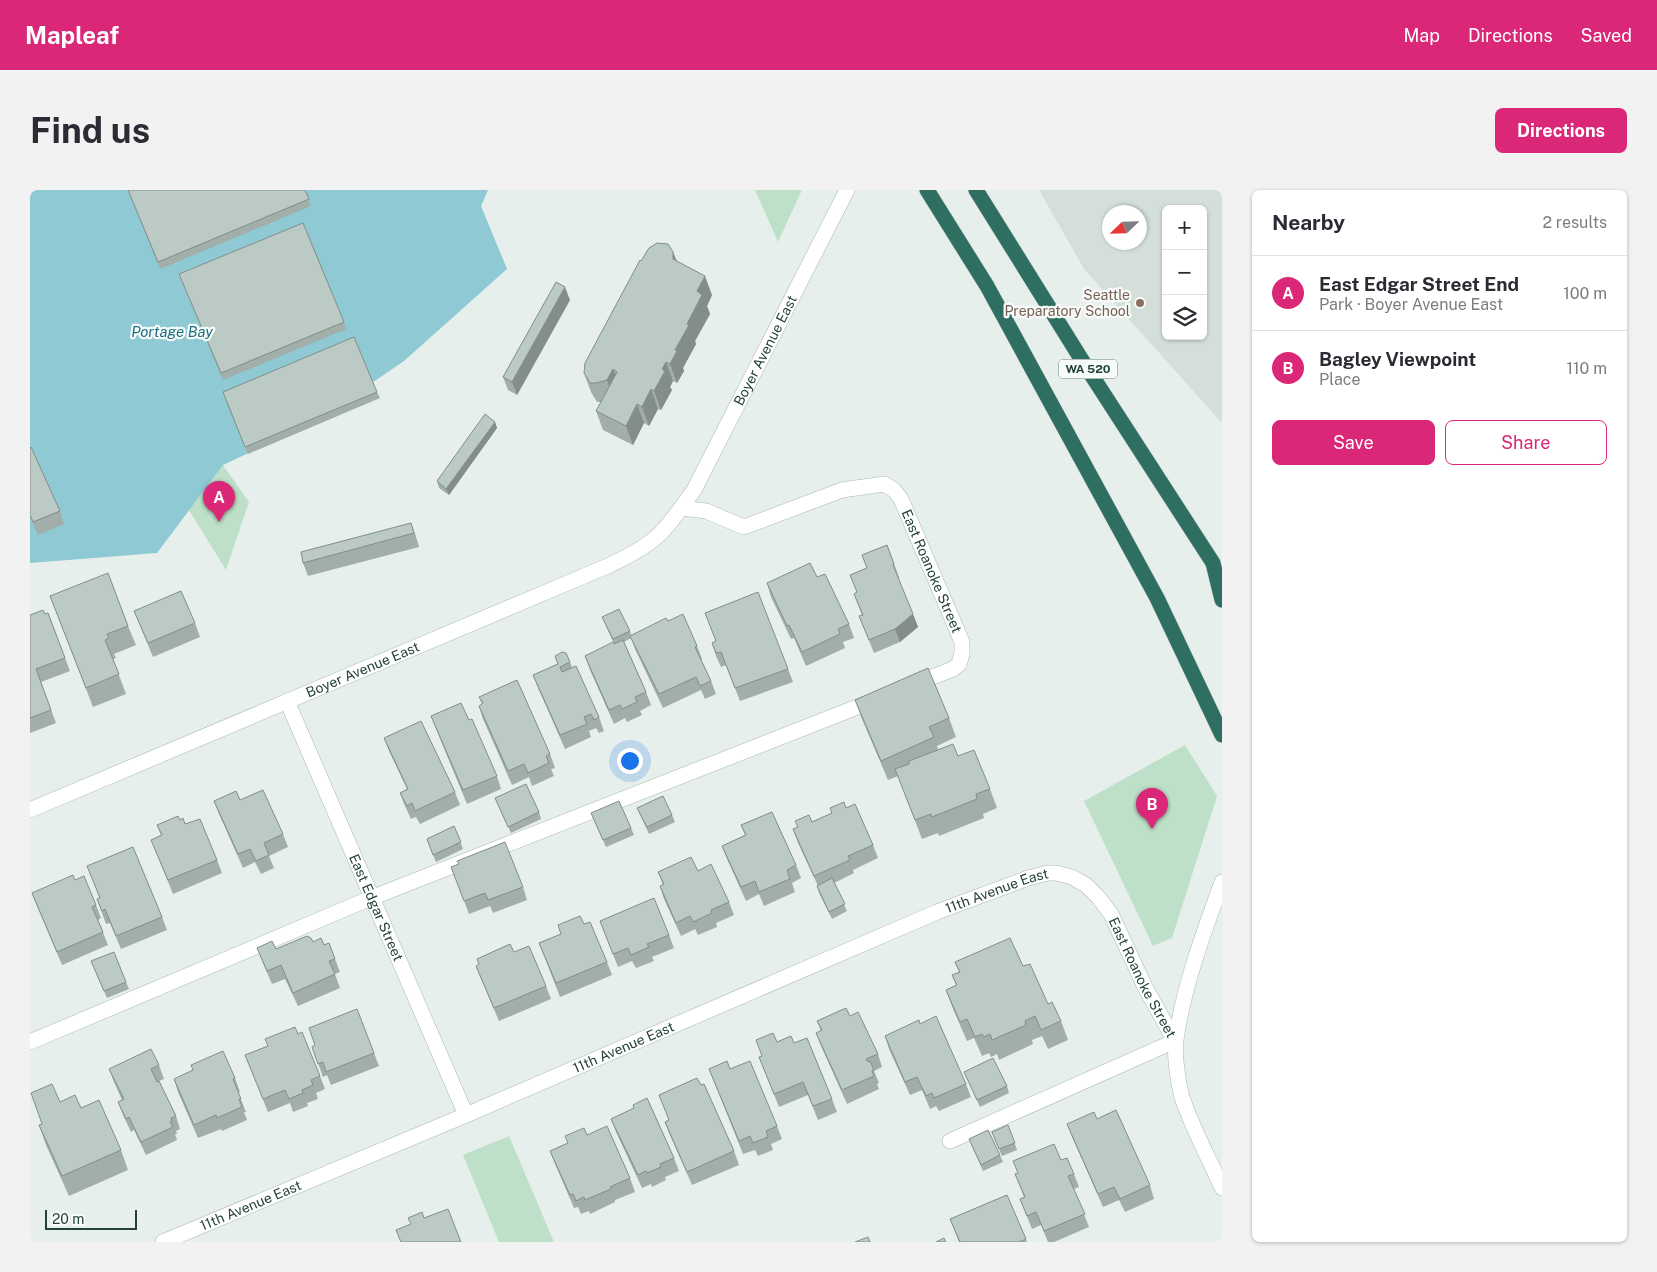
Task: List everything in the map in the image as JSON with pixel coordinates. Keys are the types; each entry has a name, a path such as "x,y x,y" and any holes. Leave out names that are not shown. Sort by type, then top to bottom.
{"highway":[{"name":"WA 520","path":"928,190 987,286 1157,598 1222,735"},
{"name":"WA 520","path":"976,190 1085,365 1213,563 1222,600"}],"street":[{"name":"Boyer Avenue East","path":"30,810 610,564 634,553 655,538 694,490 847,190"},
{"name":"East Roanoke Street","path":"371,898 953,670 958,664 962,654 962,642 901,499 894,490 884,484 842,490 744,527 706,511 681,508"},
{"name":"East Edgar Street","path":"287,700 466,1115"},
{"name":"11th Avenue East","path":"163,1242 466,1115 937,912 1028,878 1056,873 1072,877 1086,885"},
{"path":"950,1141 1175,1041 1186,994 1204,933 1222,882"},
{"name":"East Roanoke Street","path":"1086,885 1111,914 1142,979 1175,1041 1182,1096 1222,1188"},
{"path":"30,1042 371,898"}],"shaded area":[{"name":"Seattle Preparatory School","path":"1039,190 1222,190 1222,423 1084,269"}],"green space":[{"path":"755,190 802,190 778,242"},
{"path":"223,465 249,502 226,570 189,510"},
{"path":"1185,745 1217,796 1172,938 1153,946 1084,801"},
{"path":"509,1136 554,1242 499,1242 463,1155"}],"water":[{"name":"Portage Bay","path":"30,190 488,190 481,206 507,269 404,361 313,423 223,465 157,553 30,563"}],"building":[{"path":"128,190 305,190 309,199 158,262"},
{"path":"303,223 344,322 221,373 179,274"},
{"path":"657,243 668,244 673,252 673,259 705,276 697,291 702,295 670,364 666,362 662,369 665,371 654,391 651,389 642,407 637,404 626,426 596,411 617,372 613,369 607,380 590,383 584,373 585,363 640,260 649,248"},
{"path":"556,282 565,287 512,382 503,377"},
{"path":"354,337 377,392 245,447 223,392"},
{"path":"485,414 495,422 446,489 437,481"},
{"path":"31,447 60,511 33,522 30,515"},
{"path":"411,523 414,533 303,563 301,552"},
{"path":"887,545 913,614 895,629 869,640 859,616 863,615 854,594 857,592 850,575 867,568 862,555"},
{"path":"810,563 817,577 825,574 849,624 838,629 840,634 802,652 789,625 787,626 767,583"},
{"path":"108,573 128,626 107,634 109,638 105,640 119,674 86,688 50,596"},
{"path":"181,591 195,623 148,643 134,611"},
{"path":"758,592 788,669 735,688 721,652 716,653 712,643 716,641 705,613"},
{"path":"619,609 630,631 613,639 602,617"},
{"path":"43,610 45,614 48,613 65,658 36,669 51,710 30,718 30,615"},
{"path":"683,614 697,646 695,647 711,681 700,686 696,677 659,694 630,636 666,618 668,621"},
{"path":"623,640 646,692 635,697 637,702 622,709 620,705 609,710 585,656 613,642 614,644"},
{"path":"562,652 566,653 570,662 560,667 562,672 576,666 599,717 594,720 591,714 584,717 587,724 560,735 533,675 558,664 555,656"},
{"path":"928,668 949,718 929,727 934,737 881,761 855,700"},
{"path":"517,680 550,754 546,756 549,763 528,773 524,764 508,771 479,706 483,703 479,697"},
{"path":"461,703 469,720 472,719 497,776 463,790 431,716"},
{"path":"421,721 455,792 415,811 412,803 407,806 400,793 408,789 384,738"},
{"path":"953,744 958,756 974,750 990,789 976,794 977,799 932,817 931,814 915,820 895,769 909,764 909,761"},
{"path":"526,784 539,812 508,827 495,798"},
{"path":"263,790 283,834 264,843 269,855 256,861 250,849 238,854 214,801 236,791 240,800"},
{"path":"663,796 672,815 647,827 637,808"},
{"path":"619,801 631,828 603,840 591,813"},
{"path":"844,802 846,808 855,804 873,845 848,856 850,860 814,876 793,829 798,827 795,821 809,815 812,822 832,813 830,808"},
{"path":"772,812 796,865 787,870 790,879 759,892 755,881 741,887 722,846 746,835 741,825"},
{"path":"178,816 180,820 183,818 185,824 200,819 217,860 168,880 151,840 162,835 157,825"},
{"path":"454,826 461,842 433,855 427,839"},
{"path":"505,842 523,887 488,900 485,893 464,901 451,867 459,864 457,861"},
{"path":"133,847 162,917 116,936 105,909 102,911 97,899 100,898 87,866"},
{"path":"691,857 698,871 711,864 729,902 711,910 712,913 693,922 690,916 676,923 660,886 664,884 658,872"},
{"path":"73,875 75,880 84,876 96,905 92,907 103,932 57,952 32,893"},
{"path":"832,878 845,904 829,912 817,886"},
{"path":"654,898 669,935 647,944 649,947 631,955 628,948 613,954 600,921"},
{"path":"580,916 584,924 590,922 607,962 556,983 539,943 561,934 558,925"},
{"path":"307,936 313,942 321,938 324,945 329,943 335,959 329,961 335,974 293,993 281,965 267,971 257,948 272,941 276,949"},
{"path":"1010,938 1023,966 1030,964 1048,1004 1052,1002 1061,1021 1041,1030 1035,1016 1025,1021 1026,1025 992,1040 990,1034 984,1037 982,1034 975,1037 967,1019 960,1022 946,990 957,985 952,975 960,972 955,962"},
{"path":"510,944 514,952 529,946 546,986 494,1008 476,966 479,964 477,959"},
{"path":"114,952 126,982 104,991 91,961"},
{"path":"846,1008 850,1016 858,1012 878,1054 866,1059 868,1062 870,1061 874,1070 872,1071 874,1076 842,1090 816,1033 822,1030 817,1021"},
{"path":"357,1009 374,1053 326,1072 323,1062 318,1064 312,1047 315,1045 309,1028"},
{"path":"936,1016 966,1084 934,1098 932,1093 926,1096 917,1077 905,1082 885,1036 919,1020 920,1024"},
{"path":"295,1027 298,1034 302,1032 320,1076 311,1080 313,1085 302,1090 303,1093 289,1099 285,1090 263,1099 245,1055 268,1046 265,1039"},
{"path":"773,1033 777,1042 791,1036 794,1043 807,1038 832,1099 813,1106 803,1082 774,1094 759,1057 762,1056 756,1040"},
{"path":"151,1049 159,1065 151,1069 176,1116 171,1118 172,1121 170,1122 173,1127 141,1142 129,1117 126,1119 118,1102 124,1099 109,1069"},
{"path":"223,1051 235,1078 233,1079 242,1107 217,1118 216,1115 194,1125 174,1079 193,1070 191,1065"},
{"path":"993,1058 1007,1086 977,1100 964,1072"},
{"path":"727,1061 730,1069 750,1061 777,1126 766,1131 768,1137 753,1143 750,1136 739,1141 709,1069"},
{"path":"697,1078 701,1085 704,1084 734,1151 687,1172 665,1122 669,1120 659,1095"},
{"path":"52,1084 60,1102 75,1095 81,1108 99,1100 121,1150 62,1176 39,1125 42,1124 31,1093"},
{"path":"647,1098 674,1158 660,1164 661,1167 638,1175 611,1119 634,1108 633,1105"},
{"path":"1116,1110 1150,1185 1120,1199 1114,1187 1098,1194 1067,1124 1094,1112 1097,1119"},
{"path":"1008,1125 1015,1143 999,1149 992,1132"},
{"path":"607,1126 630,1178 610,1187 611,1189 585,1200 584,1197 576,1201 573,1194 570,1195 550,1151 568,1143 565,1136 584,1128 587,1135"},
{"path":"988,1130 1000,1155 981,1165 969,1139"},
{"path":"1054,1144 1061,1160 1067,1158 1074,1174 1068,1176 1085,1214 1044,1231 1036,1212 1027,1216 1020,1199 1025,1197 1015,1174 1018,1173 1013,1161"},
{"path":"1007,1195 1026,1239 1019,1242 960,1242 950,1219"},
{"path":"448,1209 461,1242 401,1242 396,1230 411,1224 408,1218 422,1212 424,1218"},
{"path":"868,1237 870,1242 855,1242"},
{"path":"944,1238 946,1242 936,1242"}],"place":[{"name":"Seattle Preparatory School","path":"1140,303"},
{"name":"East Edgar Street End","path":"219,522"},
{"name":"Bagley Viewpoint","path":"1152,829"}]}
